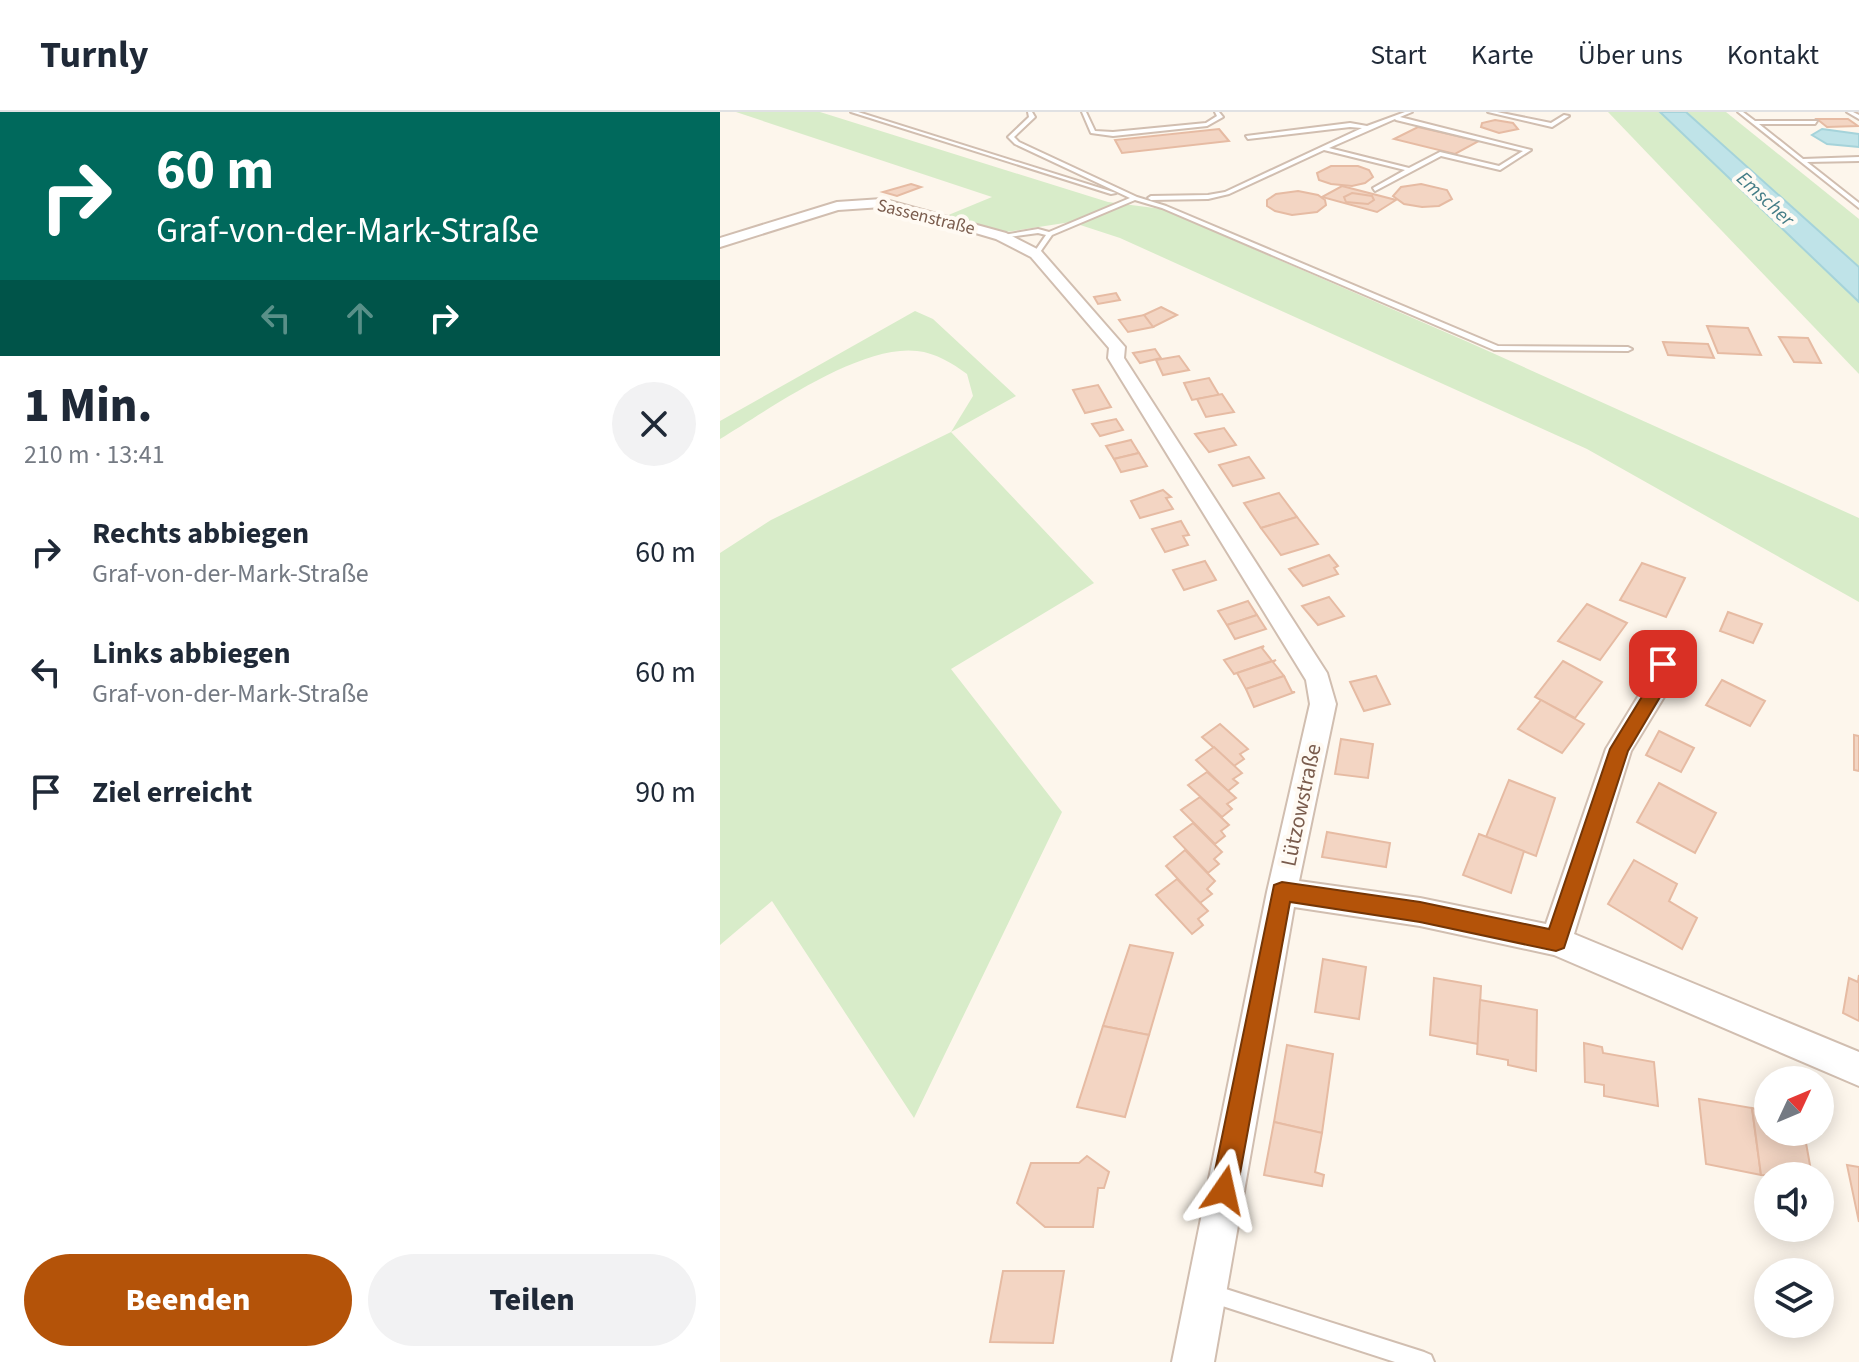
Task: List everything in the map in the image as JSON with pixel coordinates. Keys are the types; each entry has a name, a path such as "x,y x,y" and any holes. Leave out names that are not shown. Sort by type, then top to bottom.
{"street":[{"name":"Sassenstraße","path":"720,243 823,209 858,203 882,203 1001,236 1036,254"},
{"name":"Lützowstraße","path":"1036,254 1117,347 1116,358 1323,690 1323,704 1282,892 1193,1362"},
{"path":"1556,941 1619,749 1651,697 1663,664"},
{"path":"1282,892 1434,915 1556,941 1859,1069"}],"lane":[{"path":"853,112 1187,216 1497,348 1628,349"},
{"path":"1030,112 1032,117 1011,137 1017,143 1135,198"},
{"path":"1084,112 1093,132 1113,134 1207,124 1220,117 1217,112"},
{"path":"1036,254 1050,234 1135,198 1187,198 1227,193 1369,127 1410,112"},
{"path":"1490,112 1552,125 1566,116"},
{"path":"1740,112 1859,206"},
{"path":"1849,112 1859,117"},
{"path":"1375,189 1440,154 1500,168 1528,150 1392,117"},
{"path":"1753,123 1815,122"},
{"path":"1248,137 1350,125 1369,127"},
{"path":"1323,148 1410,170"},
{"path":"1801,161 1859,159"},
{"path":"1001,236 1038,231 1050,234"},
{"path":"1205,1292 1424,1362"}],"green space":[{"path":"736,112 820,112 1108,202 1162,209 1468,342 1859,518 1859,602 1587,449 1120,238 1071,222 1006,232 946,216 992,197"},
{"path":"1608,112 1726,112 1859,219 1859,374"},
{"path":"915,311 933,319 1016,396 951,432 973,396 967,374 931,354 894,352 842,368 720,439 720,421"},
{"path":"951,432 1094,583 951,669 1062,812 914,1118 772,901 720,945 720,553 771,520"}],"water":[{"name":"Emscher","path":"1660,112 1686,112 1859,267 1859,302"},
{"path":"1822,129 1859,134 1859,147 1827,144 1812,135"}],"building":[{"path":"1817,119 1848,119 1858,126 1827,127"},
{"path":"1495,120 1513,123 1518,129 1499,133 1481,127 1482,123"},
{"path":"1418,127 1479,141 1455,154 1394,139"},
{"path":"1219,129 1229,141 1122,153 1115,140"},
{"path":"1331,166 1358,166 1369,170 1373,177 1352,186 1319,180 1317,173"},
{"path":"911,184 921,187 897,196 883,192"},
{"path":"1421,184 1447,190 1452,199 1439,206 1422,207 1404,204 1393,196 1401,187"},
{"path":"1342,186 1396,200 1377,212 1322,197"},
{"path":"1298,191 1318,195 1326,205 1317,212 1292,215 1267,206 1267,200 1276,194"},
{"path":"1352,193 1372,196 1374,200 1368,204 1346,202 1344,197"},
{"path":"1116,293 1120,300 1098,304 1094,297"},
{"path":"1161,307 1177,315 1153,327 1144,315"},
{"path":"1144,315 1153,327 1128,332 1119,320"},
{"path":"1707,326 1748,328 1761,355 1718,353"},
{"path":"1779,337 1808,338 1821,363 1794,362"},
{"path":"1663,342 1708,344 1714,358 1668,355"},
{"path":"1155,349 1161,358 1140,363 1133,353"},
{"path":"1179,356 1189,370 1163,375 1156,360"},
{"path":"1209,378 1219,395 1192,400 1184,383"},
{"path":"1098,385 1111,407 1085,413 1073,390"},
{"path":"1222,394 1234,412 1206,417 1197,399"},
{"path":"1116,419 1123,430 1100,436 1092,424"},
{"path":"1224,428 1236,445 1209,452 1195,434"},
{"path":"1131,440 1139,453 1114,459 1106,446"},
{"path":"1139,453 1147,466 1121,472 1114,459"},
{"path":"1249,457 1264,478 1233,486 1219,465"},
{"path":"1163,490 1171,497 1166,498 1173,509 1140,518 1131,501"},
{"path":"1279,493 1297,517 1261,528 1244,503"},
{"path":"1297,517 1318,544 1281,555 1261,528"},
{"path":"1181,521 1189,535 1183,536 1188,545 1165,552 1152,529"},
{"path":"1329,555 1338,566 1334,568 1338,574 1303,586 1289,569"},
{"path":"1205,561 1216,580 1184,590 1173,570"},
{"path":"1642,563 1685,578 1666,617 1620,600"},
{"path":"1329,597 1344,616 1318,625 1302,606"},
{"path":"1248,601 1257,615 1227,625 1218,611"},
{"path":"1587,604 1627,623 1600,660 1558,641"},
{"path":"1728,612 1762,624 1753,643 1720,631"},
{"path":"1257,615 1266,629 1235,639 1227,625"},
{"path":"1264,646 1262,648 1272,661 1234,674 1224,660"},
{"path":"1276,660 1273,662 1284,676 1246,689 1237,673"},
{"path":"1563,661 1602,682 1575,718 1535,697"},
{"path":"1284,676 1292,692 1295,692 1254,707 1246,689"},
{"path":"1376,676 1390,704 1364,711 1350,682"},
{"path":"1722,680 1765,701 1750,726 1706,705"},
{"path":"1541,700 1584,724 1562,753 1518,729"},
{"path":"1220,724 1248,749 1240,754 1244,759 1234,766 1202,737"},
{"path":"1659,731 1694,748 1681,772 1646,755"},
{"path":"1854,735 1859,736 1859,771 1854,770"},
{"path":"1341,739 1373,744 1368,778 1335,774"},
{"path":"1214,747 1242,773 1233,779 1238,783 1228,791 1196,760"},
{"path":"1207,772 1236,798 1227,804 1232,809 1222,817 1188,785"},
{"path":"1509,780 1555,798 1536,856 1486,837"},
{"path":"1659,783 1716,813 1695,853 1637,822"},
{"path":"1200,797 1229,825 1221,831 1225,836 1215,844 1181,810"},
{"path":"1193,823 1222,852 1214,859 1219,864 1208,873 1174,837"},
{"path":"1327,832 1390,843 1386,867 1322,857"},
{"path":"1479,834 1524,851 1511,893 1463,875"},
{"path":"1185,850 1215,881 1207,889 1212,894 1200,903 1166,866"},
{"path":"1634,860 1677,884 1669,901 1697,918 1682,949 1608,904"},
{"path":"1177,879 1208,911 1198,919 1203,925 1192,934 1156,895"},
{"path":"1130,945 1173,953 1149,1035 1103,1026"},
{"path":"1323,959 1366,967 1359,1019 1315,1012"},
{"path":"1859,975 1859,1021 1843,1013 1849,978 1858,982"},
{"path":"1434,978 1481,986 1478,1044 1430,1035"},
{"path":"1480,1000 1537,1010 1536,1071 1508,1065 1508,1060 1477,1054"},
{"path":"1103,1026 1149,1035 1125,1117 1077,1107"},
{"path":"1584,1043 1602,1047 1603,1053 1654,1062 1658,1106 1604,1096 1604,1085 1585,1082"},
{"path":"1287,1045 1333,1054 1322,1133 1274,1122"},
{"path":"1699,1099 1752,1108 1754,1146 1757,1146 1759,1162 1754,1162 1754,1174 1706,1164"},
{"path":"1274,1122 1322,1133 1315,1172 1324,1175 1322,1186 1264,1175"},
{"path":"1757,1146 1807,1146 1809,1162 1759,1162"},
{"path":"1087,1156 1109,1172 1104,1188 1098,1188 1093,1227 1045,1227 1017,1203 1031,1163 1079,1163"},
{"path":"1847,1165 1859,1167 1859,1222"},
{"path":"1003,1271 1064,1271 1053,1343 990,1342"}],"route":[{"path":"1224,1190 1282,892 1420,912 1556,941 1619,749 1651,697 1663,664"}]}
